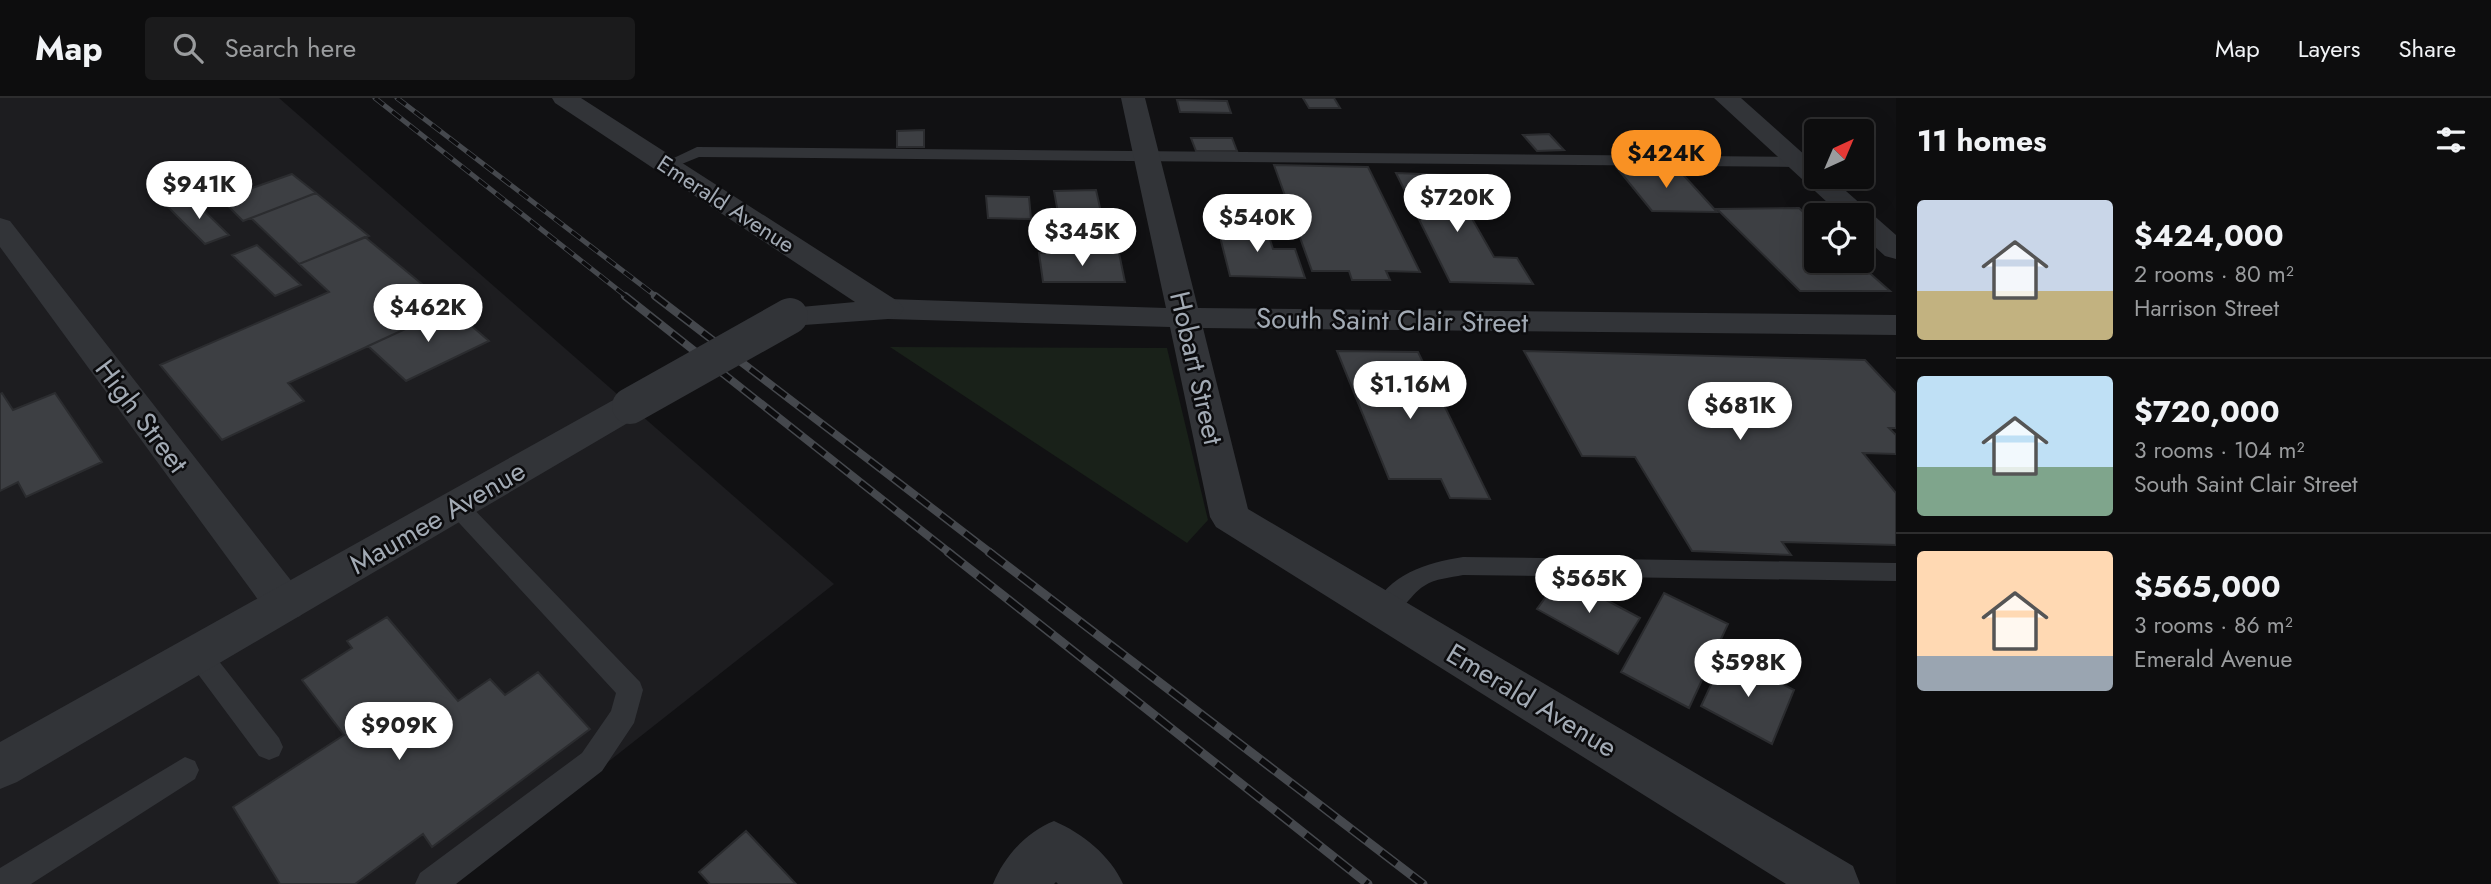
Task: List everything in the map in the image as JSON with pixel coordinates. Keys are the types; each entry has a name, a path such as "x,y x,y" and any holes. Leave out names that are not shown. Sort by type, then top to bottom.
{"street":[{"name":"Emerald Avenue","path":"564,98 888,309"},
{"name":"Hobart Street","path":"1133,98 1230,517"},
{"path":"1726,98 1843,203"},
{"name":"High Street","path":"0,227 285,604"},
{"path":"1874,231 1896,250"},
{"name":"South Saint Clair Street","path":"888,309 1186,318 1896,325"},
{"name":"Maumee Avenue","path":"0,767 790,316 888,309"},
{"name":"Emerald Avenue","path":"1230,517 1834,884"},
{"path":"1019,884 1054,846 1097,884"}],"lane":[{"path":"667,165 697,152 1797,162"},
{"path":"431,884 592,762 624,715 631,690 457,506"},
{"path":"1384,610 1409,581 1430,571 1463,566 1896,572"},
{"path":"198,654 269,747"},
{"path":"3,884 185,770"}],"shaded area":[{"path":"0,98 279,98 834,584 453,884 0,884"},
{"path":"890,347 1167,348 1208,520 1187,543"}],"building":[{"path":"1303,98 1334,98 1340,108 1309,108"},
{"path":"1177,100 1227,101 1231,113 1180,112"},
{"path":"924,130 924,147 897,147 897,131"},
{"path":"1549,134 1564,150 1537,151 1523,135"},
{"path":"1191,138 1232,138 1237,151 1196,151"},
{"path":"1274,165 1368,167 1420,272 1386,271 1390,280 1352,280 1349,271 1312,271"},
{"path":"1617,168 1678,169 1717,212 1652,211"},
{"path":"1396,173 1447,175 1494,257 1517,258 1533,284 1450,282"},
{"path":"292,174 316,193 243,221 221,199"},
{"path":"1096,190 1101,212 1058,213 1054,191"},
{"path":"316,193 369,236 299,264 251,218"},
{"path":"986,196 1029,197 1031,219 988,218"},
{"path":"192,199 229,235 205,244 168,207"},
{"path":"1799,208 1804,213 1804,273 1870,273 1890,291 1800,291 1717,209"},
{"path":"1058,220 1106,220 1110,239 1062,240"},
{"path":"1217,225 1266,227 1273,249 1295,249 1305,278 1230,276"},
{"path":"365,237 451,308 288,383 304,401 222,440 160,365 329,292 299,264"},
{"path":"257,245 301,285 275,296 232,255"},
{"path":"1039,253 1119,253 1125,282 1043,282"},
{"path":"451,308 489,341 406,381 368,346"},
{"path":"1337,351 1418,352 1490,499 1450,498 1441,479 1389,479"},
{"path":"1524,351 1865,360 1896,393 1896,428 1889,428 1896,435 1896,454 1863,453 1896,493 1896,545 1782,542 1791,555 1692,551 1635,457 1582,456"},
{"path":"2,393 13,410 55,393 102,462 26,497 18,482 0,491"},
{"path":"1561,576 1640,618 1618,654 1537,609"},
{"path":"1664,593 1728,624 1689,708 1621,672"},
{"path":"387,617 458,701 490,679 505,695 538,672 590,729 432,847 423,834 355,884 280,884 233,807 344,735 302,680 352,648 347,641"},
{"path":"1725,655 1794,690 1772,744 1701,706"},
{"path":"746,831 796,884 710,884 699,872"}],"railway":[{"path":"375,98 627,297"},
{"path":"397,98 657,297"},
{"path":"625,296 951,554"},
{"path":"655,296 992,554"},
{"path":"948,552 1368,884"},
{"path":"989,552 1423,884"}]}
